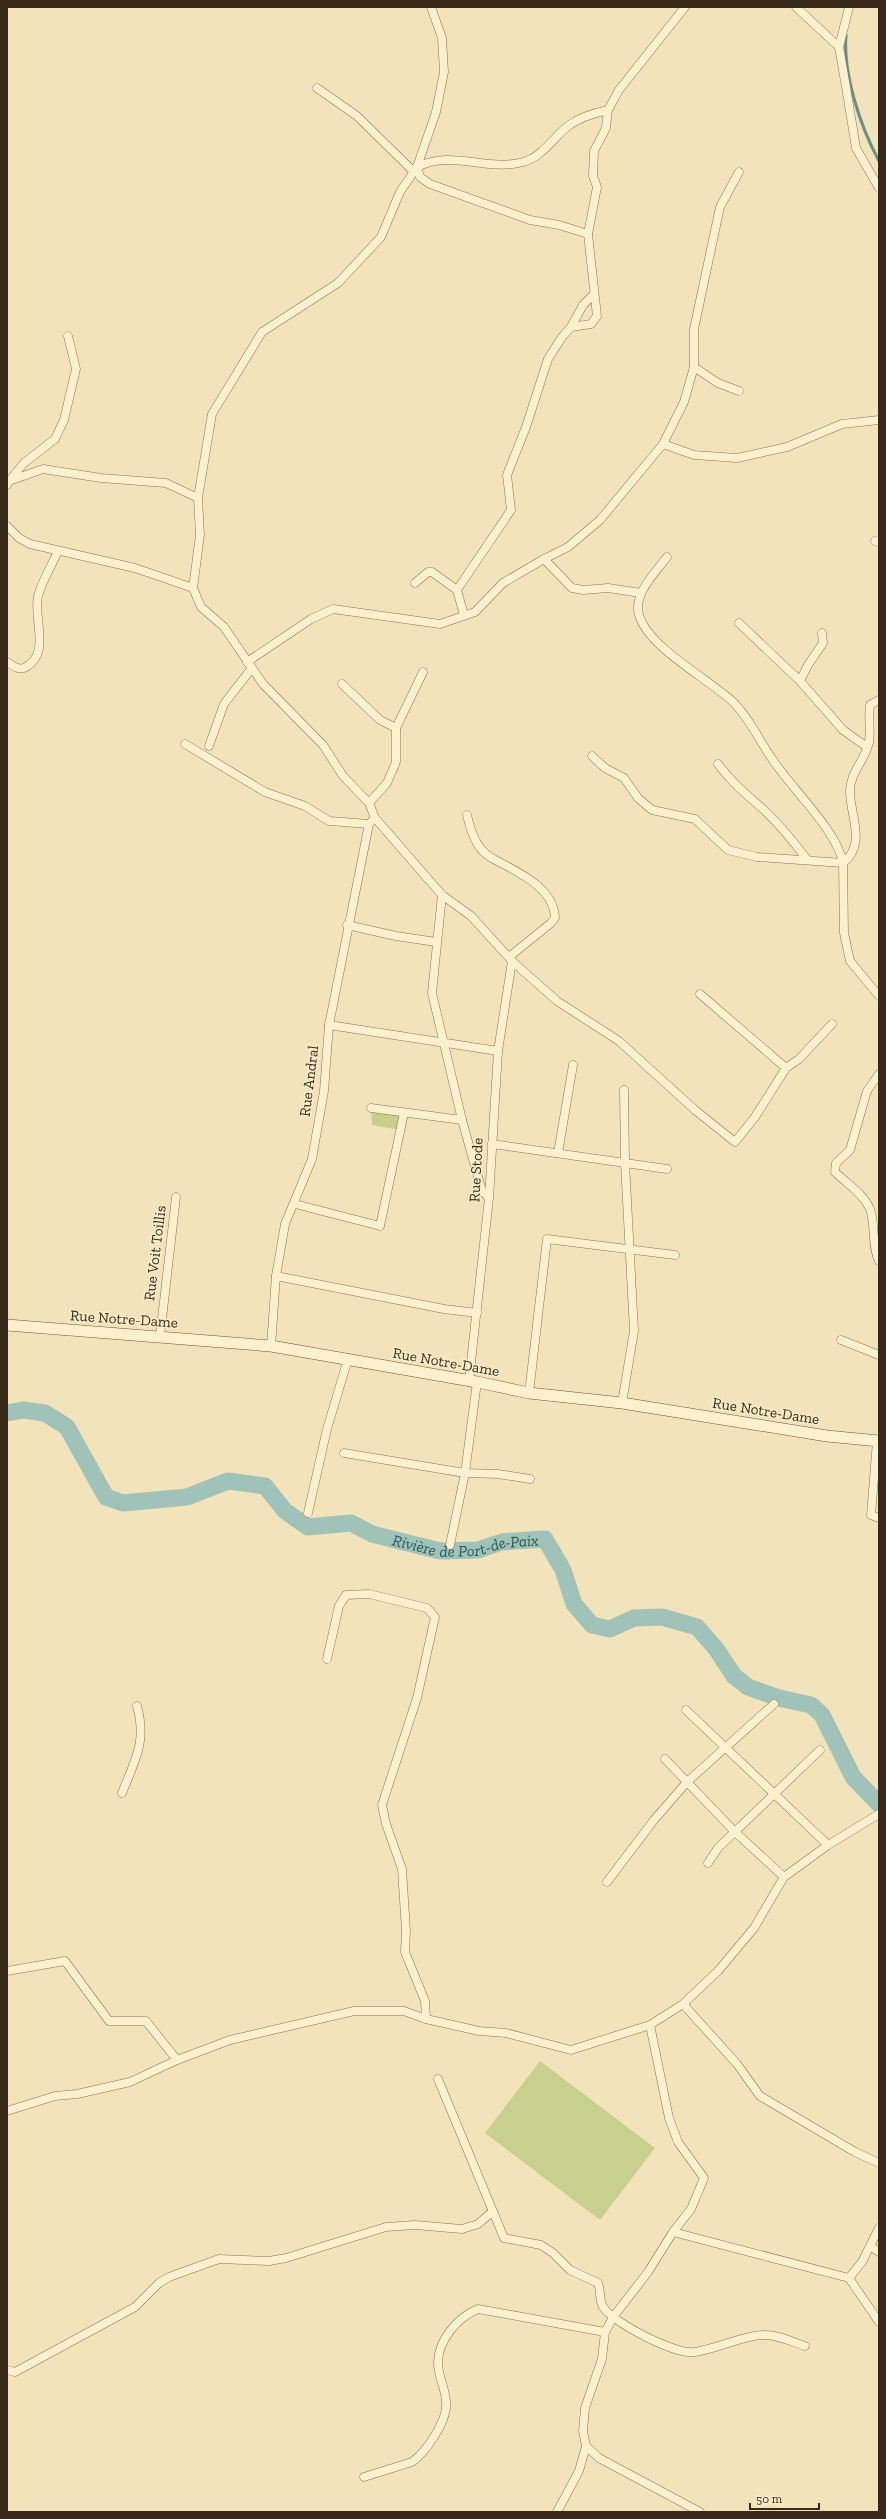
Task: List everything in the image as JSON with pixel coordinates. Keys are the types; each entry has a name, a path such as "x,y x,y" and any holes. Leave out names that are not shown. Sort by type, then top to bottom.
{"street":[{"path":"431,7 442,38 444,72 436,112 416,169 400,192 381,237 338,283 262,332 212,414 198,498 200,535 193,588 201,607 224,627 263,684 323,745 343,776 368,802 372,821 442,895 471,916 511,959 557,1001 619,1041 695,1110 734,1142 755,1117 786,1068 799,1059 832,1024"},
{"path":"571,327 590,324 595,320 597,311 588,234 596,191 593,176 594,151 606,128 608,110 618,90 685,7"},
{"path":"796,7 839,47"},
{"path":"849,7 839,47 856,148 879,188"},
{"path":"317,88 357,116 416,169 420,177 430,184 530,220 559,225 588,234"},
{"path":"416,169 430,160 448,159 506,165 524,162 534,156 569,125 586,116 608,110"},
{"path":"209,746 224,704 249,665 311,619 334,609 440,624 475,612 503,583 568,547 586,534 600,520 663,444 684,402 694,368 694,329 720,207 739,172"},
{"path":"457,590 511,510 507,475 526,427 548,359 562,337 571,327 583,305 594,294"},
{"path":"8,483 24,463 55,439 64,420 76,369 68,336"},
{"path":"694,368 718,383 739,391"},
{"path":"663,444 694,455 737,458 787,447 842,424 879,420"},
{"path":"8,483 43,469 101,478 166,483 198,498"},
{"path":"7,526 30,544 135,568 193,588"},
{"path":"7,662 14,667 24,668 34,662 40,652 37,611 38,595 58,551"},
{"path":"667,557 641,593 638,603 639,615 648,634 732,702 750,725 775,764 830,834 841,851 843,863 844,933 850,962 879,996"},
{"path":"544,559 572,588 583,590 608,588 641,593"},
{"path":"415,583 428,572 432,572 457,590 464,615"},
{"path":"738,623 800,681 843,730 867,747"},
{"path":"800,681 808,665 823,643 822,633"},
{"path":"368,802 387,783 396,762 396,728 423,672"},
{"path":"342,684 380,720 396,728"},
{"path":"592,756 605,768 624,778 638,798 652,810 695,819 728,850 757,857 806,858 843,863 850,857 856,848 856,825 850,790 855,772 867,747 870,705 879,700"},
{"path":"185,744 264,792 305,806 329,821 372,821"},
{"path":"718,764 733,785 763,809 788,835 806,858"},
{"path":"467,815 472,834 481,851 523,874 547,895 555,911 555,918 511,959"},
{"name":"Rue Andral","path":"271,1346 276,1276 285,1224 296,1204 312,1159 324,1091 329,1025 347,925 372,821"},
{"path":"442,895 432,993 462,1120 482,1191 489,1198"},
{"path":"347,925 396,936 436,942"},
{"name":"Rue Stode","path":"450,1545 465,1473 477,1313 489,1198 498,1051 511,959"},
{"path":"700,994 786,1068"},
{"path":"329,1025 498,1051"},
{"path":"558,1153 573,1065"},
{"path":"879,1074 867,1091 850,1150 836,1163 835,1172 860,1194 870,1209 875,1254 879,1261"},
{"path":"622,1403 634,1331 624,1163 624,1090"},
{"path":"371,1108 462,1120"},
{"path":"296,1204 380,1226 404,1112"},
{"path":"492,1144 667,1169"},
{"name":"Rue Voit Toillis","path":"160,1336 176,1197"},
{"path":"529,1393 547,1239 675,1255"},
{"path":"276,1276 444,1309 477,1313"},
{"name":"Rue Notre-Dame","path":"7,1325 271,1346 473,1381 529,1393 622,1403 827,1436 878,1441"},
{"path":"840,1340 879,1355"},
{"path":"308,1513 327,1429 348,1359"},
{"path":"878,1441 871,1516 879,1518"},
{"path":"344,1453 465,1473 498,1474 530,1479"},
{"path":"327,1659 339,1606 346,1595 369,1594 427,1608 435,1617 419,1692 384,1792 382,1805 386,1824 402,1869 406,1931 405,1952 425,2001 426,2019"},
{"path":"607,1882 654,1820 687,1782 725,1746 774,1704"},
{"path":"122,1793 141,1743 142,1724 137,1706"},
{"path":"686,1710 828,1845"},
{"path":"708,1862 718,1848 820,1750"},
{"path":"665,1759 735,1832 784,1877"},
{"path":"7,2111 55,2096 77,2094 130,2082 177,2060 268,2030 354,2011 404,2011 426,2019 479,2031 506,2033 571,2050 650,2025 683,2004 718,1971 754,1928 784,1877 828,1845 878,1814"},
{"path":"7,1971 65,1961 108,2021 146,2021 177,2060"},
{"path":"683,2004 737,2064 760,2096 855,2152 879,2163"},
{"path":"557,2512 578,2471 586,2446 583,2431 585,2408 602,2359 604,2332 614,2316 648,2272 672,2232 691,2209 704,2178 678,2142 669,2118 650,2025"},
{"path":"438,2079 504,2238 540,2245 553,2253 570,2270 598,2283 603,2308 636,2332 680,2351 693,2352 706,2350 764,2335 805,2346"},
{"path":"7,2370 15,2372 135,2306 159,2283 169,2277 219,2260 269,2260 286,2258 386,2227 415,2225 462,2229 478,2224 492,2212"},
{"path":"849,2278 862,2262 879,2228"},
{"path":"672,2232 849,2278 879,2322"},
{"path":"870,2246 879,2252"},
{"path":"364,2477 412,2462 419,2458 440,2426 446,2408 438,2363 440,2349 443,2340 462,2318 478,2309 524,2316 604,2332"},
{"path":"586,2446 599,2458 700,2512"}],"green space":[{"path":"371,1108 404,1113 400,1130 372,1125"},
{"path":"540,2061 655,2148 600,2220 485,2133"}],"waterway":[{"path":"846,35 847,66 854,100 865,132 879,161"},
{"name":"Rivière de Port-de-Paix","path":"7,1413 23,1410 45,1413 67,1427 106,1497 123,1503 187,1497 228,1481 265,1486 285,1511 308,1527 351,1523 372,1534 440,1551 478,1550 502,1542 545,1539 563,1570 574,1604 592,1625 610,1629 634,1618 662,1617 697,1627 717,1650 734,1676 748,1687 779,1698 811,1705 822,1715 853,1777 879,1804"}]}
